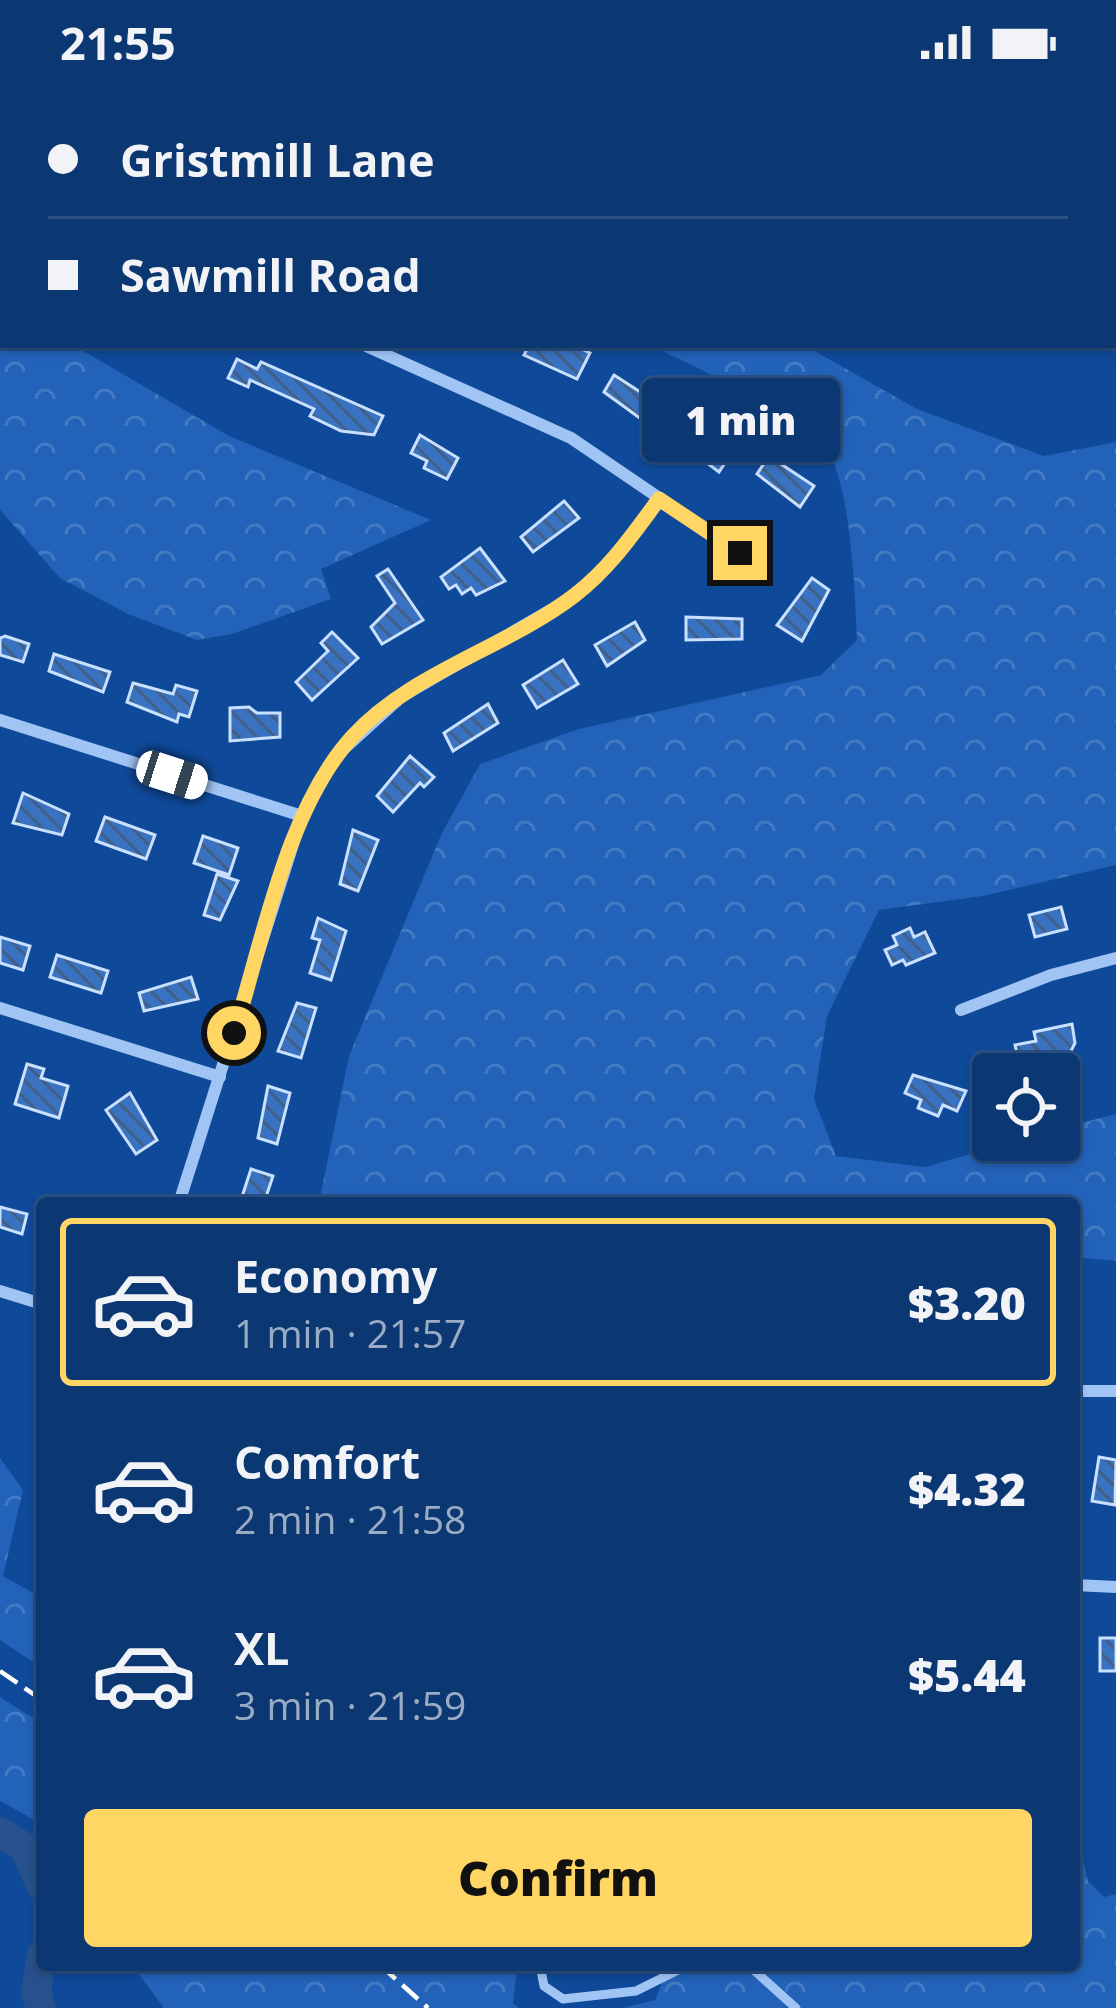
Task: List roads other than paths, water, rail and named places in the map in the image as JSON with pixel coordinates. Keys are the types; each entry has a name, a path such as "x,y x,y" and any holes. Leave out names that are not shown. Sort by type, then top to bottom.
{"street":[{"path":"371,348 571,437 740,553"},
{"path":"181,1197 302,816 355,734 401,697 572,597 620,553 659,499"},
{"path":"0,720 302,816"},
{"path":"962,1010 1116,958"},
{"path":"0,1008 220,1077"},
{"path":"0,1292 36,1302"},
{"path":"1080,1391 1116,1391"},
{"path":"1080,1585 1116,1587"}],"lane":[{"path":"541,1971 544,1986 563,2000 636,1991 676,1971"},
{"path":"755,1971 796,2008"}],"waterway":[{"path":"0,1832 24,1847 36,1874"},
{"path":"39,1971 36,1992 41,2008"}],"railway":[{"path":"0,1671 36,1696"},
{"path":"387,1971 428,2008"}]}
